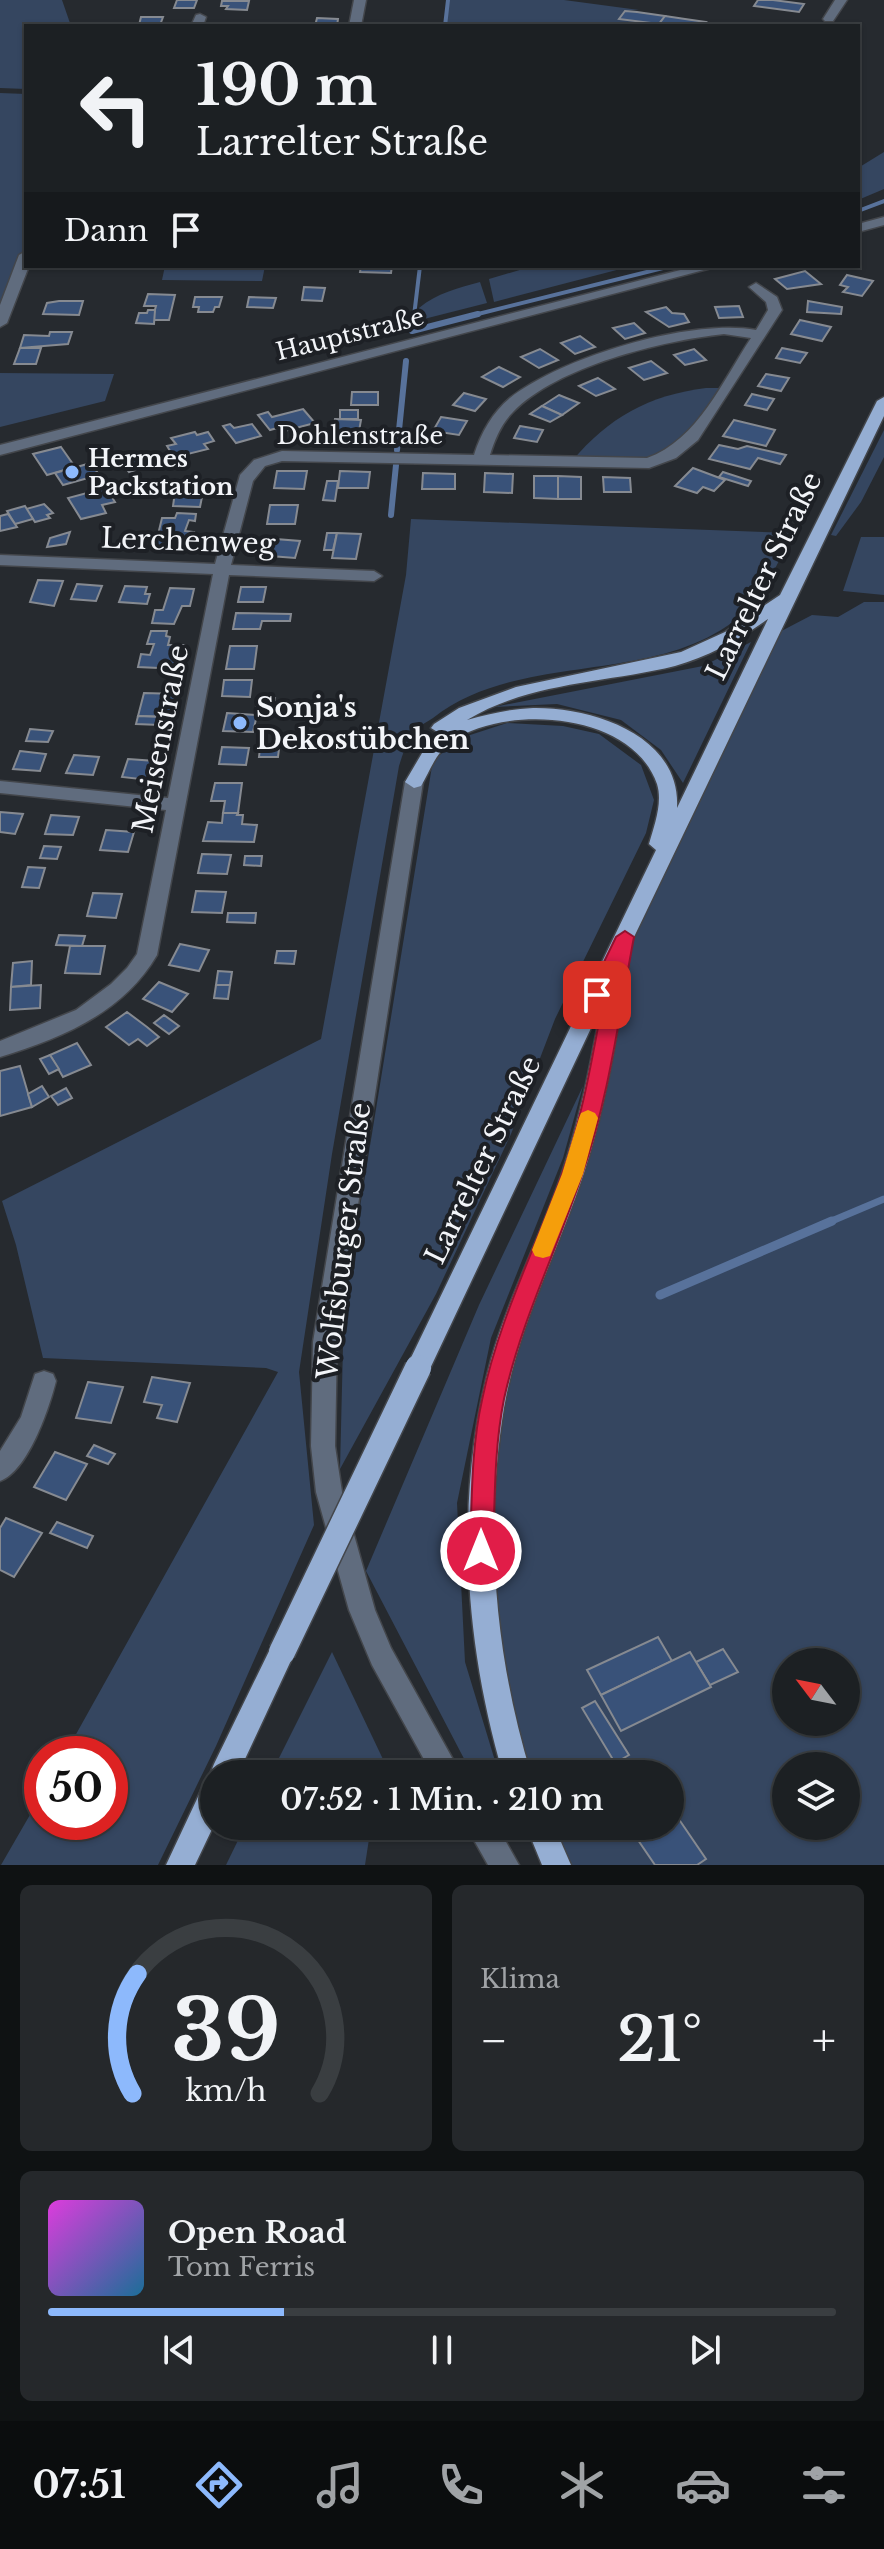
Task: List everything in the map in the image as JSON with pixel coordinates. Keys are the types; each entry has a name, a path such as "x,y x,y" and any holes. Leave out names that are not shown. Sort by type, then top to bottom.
{"main road":[{"name":"Larrelter Straße","path":"231,1760 787,597 884,401"},
{"path":"414,782 424,743 439,728 468,711 527,690 645,667 698,653 753,623 787,597"},
{"path":"414,782 431,751 449,735 473,724 508,716 545,714 602,725 632,741 652,759 665,782 668,799 655,860 627,932 589,1115 573,1174 511,1335 493,1398 485,1446 481,1551 501,1717 513,1760"},
{"path":"180,1865 200,1823"},
{"path":"546,1840 557,1865"}],"street":[{"path":"355,24 360,0"},
{"path":"829,19 841,0"},
{"path":"860,227 884,221"},
{"path":"0,323 24,260"},
{"name":"Hauptstraße","path":"0,450 704,268"},
{"name":"Dohlenstraße","path":"222,569 247,473 264,459 282,456 638,464 671,455 693,437 775,310 772,300 756,287"},
{"name":"Dohlenstraße","path":"481,459 490,431 505,412 528,392 559,376 612,357 696,334 736,330 760,335"},
{"name":"Lerchenweg","path":"0,560 374,576"},
{"name":"Meisenstraße","path":"0,1049 72,1023 112,996 137,972 147,955 222,569"},
{"name":"Wolfsburger Straße","path":"414,782 357,1125 325,1342 323,1446 329,1492 362,1610 381,1656 439,1760"},
{"path":"0,787 177,805"},
{"path":"0,1470 39,1405 44,1381"},
{"path":"489,1840 505,1865"}],"shaded area":[{"path":"0,0 62,0 70,24 24,24 24,89 0,88"},
{"path":"448,0 564,0 639,10 625,11 619,19 657,24 445,24"},
{"path":"0,93 24,94 24,260 0,323"},
{"path":"884,152 884,189 860,199 860,167"},
{"path":"165,268 265,268 262,281 162,280"},
{"path":"526,268 624,268 494,302 489,279"},
{"path":"480,282 487,303 420,320 419,308 433,298"},
{"path":"0,373 114,374 105,401 0,427"},
{"path":"706,388 726,388 693,437 661,459 572,461 600,432 631,411 666,396"},
{"path":"884,430 884,457 861,502 836,536 831,535"},
{"path":"411,519 792,533 754,603 712,635 674,651 634,661 508,683 469,697 423,724 410,737 399,766 332,1154 299,1372 314,1525 216,1746 209,1760 200,1760 200,1779 158,1865 1,1865 24,1825 24,1840 128,1840 128,1736 75,1736 278,1372 266,1368 43,1358 16,1245 2,1201 321,1039 406,575"},
{"path":"861,537 884,537 884,595 843,591"},
{"path":"864,602 884,602 884,1865 557,1865 546,1840 684,1840 684,1760 513,1760 501,1717 485,1446 573,1174 625,937 768,638 812,615 838,617"},
{"path":"751,642 683,783 661,750 621,720 557,704 494,707 703,666"},
{"path":"507,723 563,726 599,734 641,765 654,800 646,833 555,1019 511,1134 436,1294 340,1469 344,1305 433,760 464,737"},
{"path":"583,1086 563,1158 491,1338 457,1503 465,1662 495,1760 465,1760 366,1571 479,1305"},
{"path":"332,1652 383,1760 278,1760"},
{"path":"238,1840 369,1840 365,1865 226,1865"}],"building":[{"path":"177,0 197,0 194,8 174,8"},
{"path":"758,0 804,4 799,12 754,6"},
{"path":"222,1 249,1 247,10 226,9 228,6 221,6"},
{"path":"625,11 665,16 659,24 619,19"},
{"path":"665,16 706,22 704,24 659,24"},
{"path":"141,17 163,17 160,24 139,24"},
{"path":"317,18 338,19 337,24 316,24"},
{"path":"361,268 392,268 391,273 360,272"},
{"path":"805,271 821,284 787,289 775,279"},
{"path":"847,275 873,281 862,296 843,292 848,287 840,285"},
{"path":"304,287 325,288 322,301 302,300"},
{"path":"148,294 175,295 169,320 152,320 156,306 144,306"},
{"path":"195,297 222,297 219,307 215,307 213,312 198,312 199,307 193,307"},
{"path":"249,297 276,298 273,308 247,307"},
{"path":"83,301 79,315 43,314 47,303"},
{"path":"808,301 842,307 841,314 807,312"},
{"path":"739,306 743,317 719,318 715,307"},
{"path":"666,307 672,313 684,314 689,322 669,327 646,312"},
{"path":"148,310 155,310 154,324 136,323 139,313 147,313"},
{"path":"800,320 831,327 822,341 791,334"},
{"path":"634,323 645,333 625,339 613,328"},
{"path":"50,332 72,332 68,344 20,348 24,335 49,336"},
{"path":"580,336 595,347 575,354 561,343"},
{"path":"20,348 41,348 36,364 14,364"},
{"path":"782,348 807,353 800,363 776,358"},
{"path":"540,349 558,360 539,368 521,357"},
{"path":"694,349 706,360 685,365 674,355"},
{"path":"651,361 667,373 644,380 629,368"},
{"path":"499,367 520,377 503,387 482,377"},
{"path":"766,374 789,378 781,391 758,386"},
{"path":"598,378 615,389 596,396 579,386"},
{"path":"352,392 378,392 378,405 351,405"},
{"path":"464,393 486,399 475,411 453,405"},
{"path":"752,394 774,399 767,410 745,405"},
{"path":"559,395 579,403 562,415 542,406"},
{"path":"542,406 562,415 550,422 530,414"},
{"path":"303,409 315,423 284,431 281,427 270,430 258,415 268,412 272,417"},
{"path":"340,410 358,410 358,419 340,419"},
{"path":"441,417 467,421 459,435 433,431"},
{"path":"335,419 361,420 357,442 331,441"},
{"path":"734,420 775,430 766,446 723,436"},
{"path":"230,424 234,428 252,424 261,436 236,443 223,426"},
{"path":"520,426 543,430 537,442 514,438"},
{"path":"195,432 197,435 208,432 214,441 204,444 208,449 184,455 181,452 172,454 167,446 176,444 171,438"},
{"path":"719,445 738,449 747,446 786,455 780,464 758,458 750,469 709,459"},
{"path":"61,447 75,467 47,475 33,454"},
{"path":"143,453 152,465 129,472 120,460"},
{"path":"91,463 99,475 63,485 55,473"},
{"path":"693,468 725,480 714,491 703,487 697,493 675,486"},
{"path":"277,471 307,471 304,489 274,488"},
{"path":"340,471 370,472 368,488 338,488"},
{"path":"723,472 751,481 748,486 719,477"},
{"path":"423,473 455,474 455,489 422,489"},
{"path":"485,473 513,474 512,493 484,492"},
{"path":"534,476 558,476 558,499 534,498"},
{"path":"558,476 581,477 581,499 558,499"},
{"path":"603,477 630,478 631,492 604,492"},
{"path":"327,481 338,481 335,501 323,500"},
{"path":"106,488 115,502 102,505 106,513 81,519 68,498"},
{"path":"175,492 203,492 200,507 173,506"},
{"path":"44,504 53,513 47,515 50,518 35,522 26,509"},
{"path":"270,505 298,505 295,524 267,524"},
{"path":"25,506 33,519 15,524 7,511"},
{"path":"177,513 196,514 195,521 189,520 185,531 194,532 190,548 155,547 162,518 175,518"},
{"path":"8,514 17,527 0,531 0,516"},
{"path":"70,532 66,544 47,547 50,538"},
{"path":"327,533 337,533 333,550 324,550"},
{"path":"337,533 361,534 356,559 332,558"},
{"path":"263,538 300,541 295,558 258,555"},
{"path":"38,580 63,581 54,606 30,602"},
{"path":"77,584 102,586 96,601 71,599"},
{"path":"125,586 147,587 145,594 150,594 147,604 119,602"},
{"path":"241,587 266,587 263,602 238,602"},
{"path":"170,588 194,589 190,606 182,606 174,624 152,623 155,610 163,610"},
{"path":"236,613 291,614 290,621 262,621 260,629 233,629"},
{"path":"151,631 167,631 166,636 170,637 168,645 185,645 180,669 138,667 141,654 150,655 154,644 147,644"},
{"path":"230,646 257,646 254,669 226,669"},
{"path":"224,680 252,680 250,697 222,696"},
{"path":"144,693 178,694 172,717 138,716"},
{"path":"257,698 275,698 274,709 256,709"},
{"name":"Sonja's Dekostübchen","path":"227,713 257,715 253,732 223,731"},
{"path":"138,716 162,717 160,725 136,724"},
{"path":"30,729 53,731 48,742 26,741"},
{"path":"222,747 249,748 246,765 219,764"},
{"path":"260,748 279,749 278,757 259,757"},
{"path":"20,751 46,754 40,771 13,769"},
{"path":"74,755 99,757 93,775 66,773"},
{"path":"128,759 155,761 149,780 122,777"},
{"path":"215,783 242,783 238,813 223,813 225,801 211,801"},
{"path":"0,812 23,814 15,834 0,832"},
{"path":"223,813 238,813 243,815 242,824 257,825 254,842 203,841 208,822 222,823"},
{"path":"51,815 79,817 73,835 45,834"},
{"path":"106,830 134,832 128,852 100,850"},
{"path":"44,846 61,847 57,859 40,858"},
{"path":"202,854 231,855 227,874 198,873"},
{"path":"245,856 262,856 261,866 244,865"},
{"path":"28,867 45,868 39,888 22,887"},
{"path":"196,891 226,892 222,913 192,912"},
{"path":"93,893 122,894 116,918 87,916"},
{"path":"228,913 256,913 255,923 227,922"},
{"path":"59,935 85,936 82,946 56,945"},
{"path":"180,944 209,950 199,971 169,965"},
{"path":"70,946 105,946 100,974 65,973"},
{"path":"277,951 296,951 294,964 275,963"},
{"path":"32,961 31,985 11,987 13,963"},
{"path":"218,971 232,972 230,985 216,985"},
{"path":"159,982 188,994 172,1012 143,999"},
{"path":"41,985 40,1008 10,1010 11,987"},
{"path":"216,985 230,985 228,999 214,998"},
{"path":"127,1012 159,1037 147,1046 138,1039 129,1045 106,1027"},
{"path":"164,1015 179,1026 169,1034 154,1023"},
{"path":"77,1043 91,1065 63,1077 50,1055"},
{"path":"50,1055 59,1069 49,1074 40,1059"},
{"path":"20,1066 32,1107 0,1116 0,1071"},
{"path":"42,1086 49,1097 32,1107 28,1094"},
{"path":"66,1088 72,1098 58,1105 51,1096"},
{"path":"152,1377 190,1383 177,1422 157,1418 162,1405 144,1402"},
{"path":"88,1382 123,1387 111,1423 76,1418"},
{"path":"94,1445 115,1454 108,1464 87,1456"},
{"path":"55,1452 87,1464 66,1500 34,1487"},
{"path":"6,1518 42,1533 14,1577 0,1570 0,1528"},
{"path":"57,1522 93,1536 87,1548 50,1533"},
{"path":"658,1637 672,1661 601,1695 587,1670"},
{"path":"723,1649 738,1672 710,1685 696,1662"},
{"path":"690,1652 711,1687 621,1731 601,1695"},
{"path":"595,1701 629,1755 613,1760 582,1708"},
{"path":"684,1827 706,1859 697,1865 655,1865 638,1840 684,1840"}],"waterway":[{"path":"445,24 448,0"},
{"path":"860,210 884,201"},
{"path":"414,316 420,268"},
{"path":"477,314 663,268"},
{"path":"414,314 412,331 477,314"},
{"path":"470,316 477,314"},
{"path":"397,450 406,361"},
{"path":"391,515 396,465"},
{"path":"827,1223 884,1199"},
{"path":"660,1295 832,1221"}],"slow traffic":[{"path":"543,1250 573,1174 588,1118"}],"place":[{"name":"Hermes Packstation","path":"72,472"},
{"name":"Sonja's Dekostübchen","path":"240,723"}],"route":[{"path":"481,1551 485,1446 493,1398 519,1310 573,1174 593,1101 625,937 597,995"}]}
